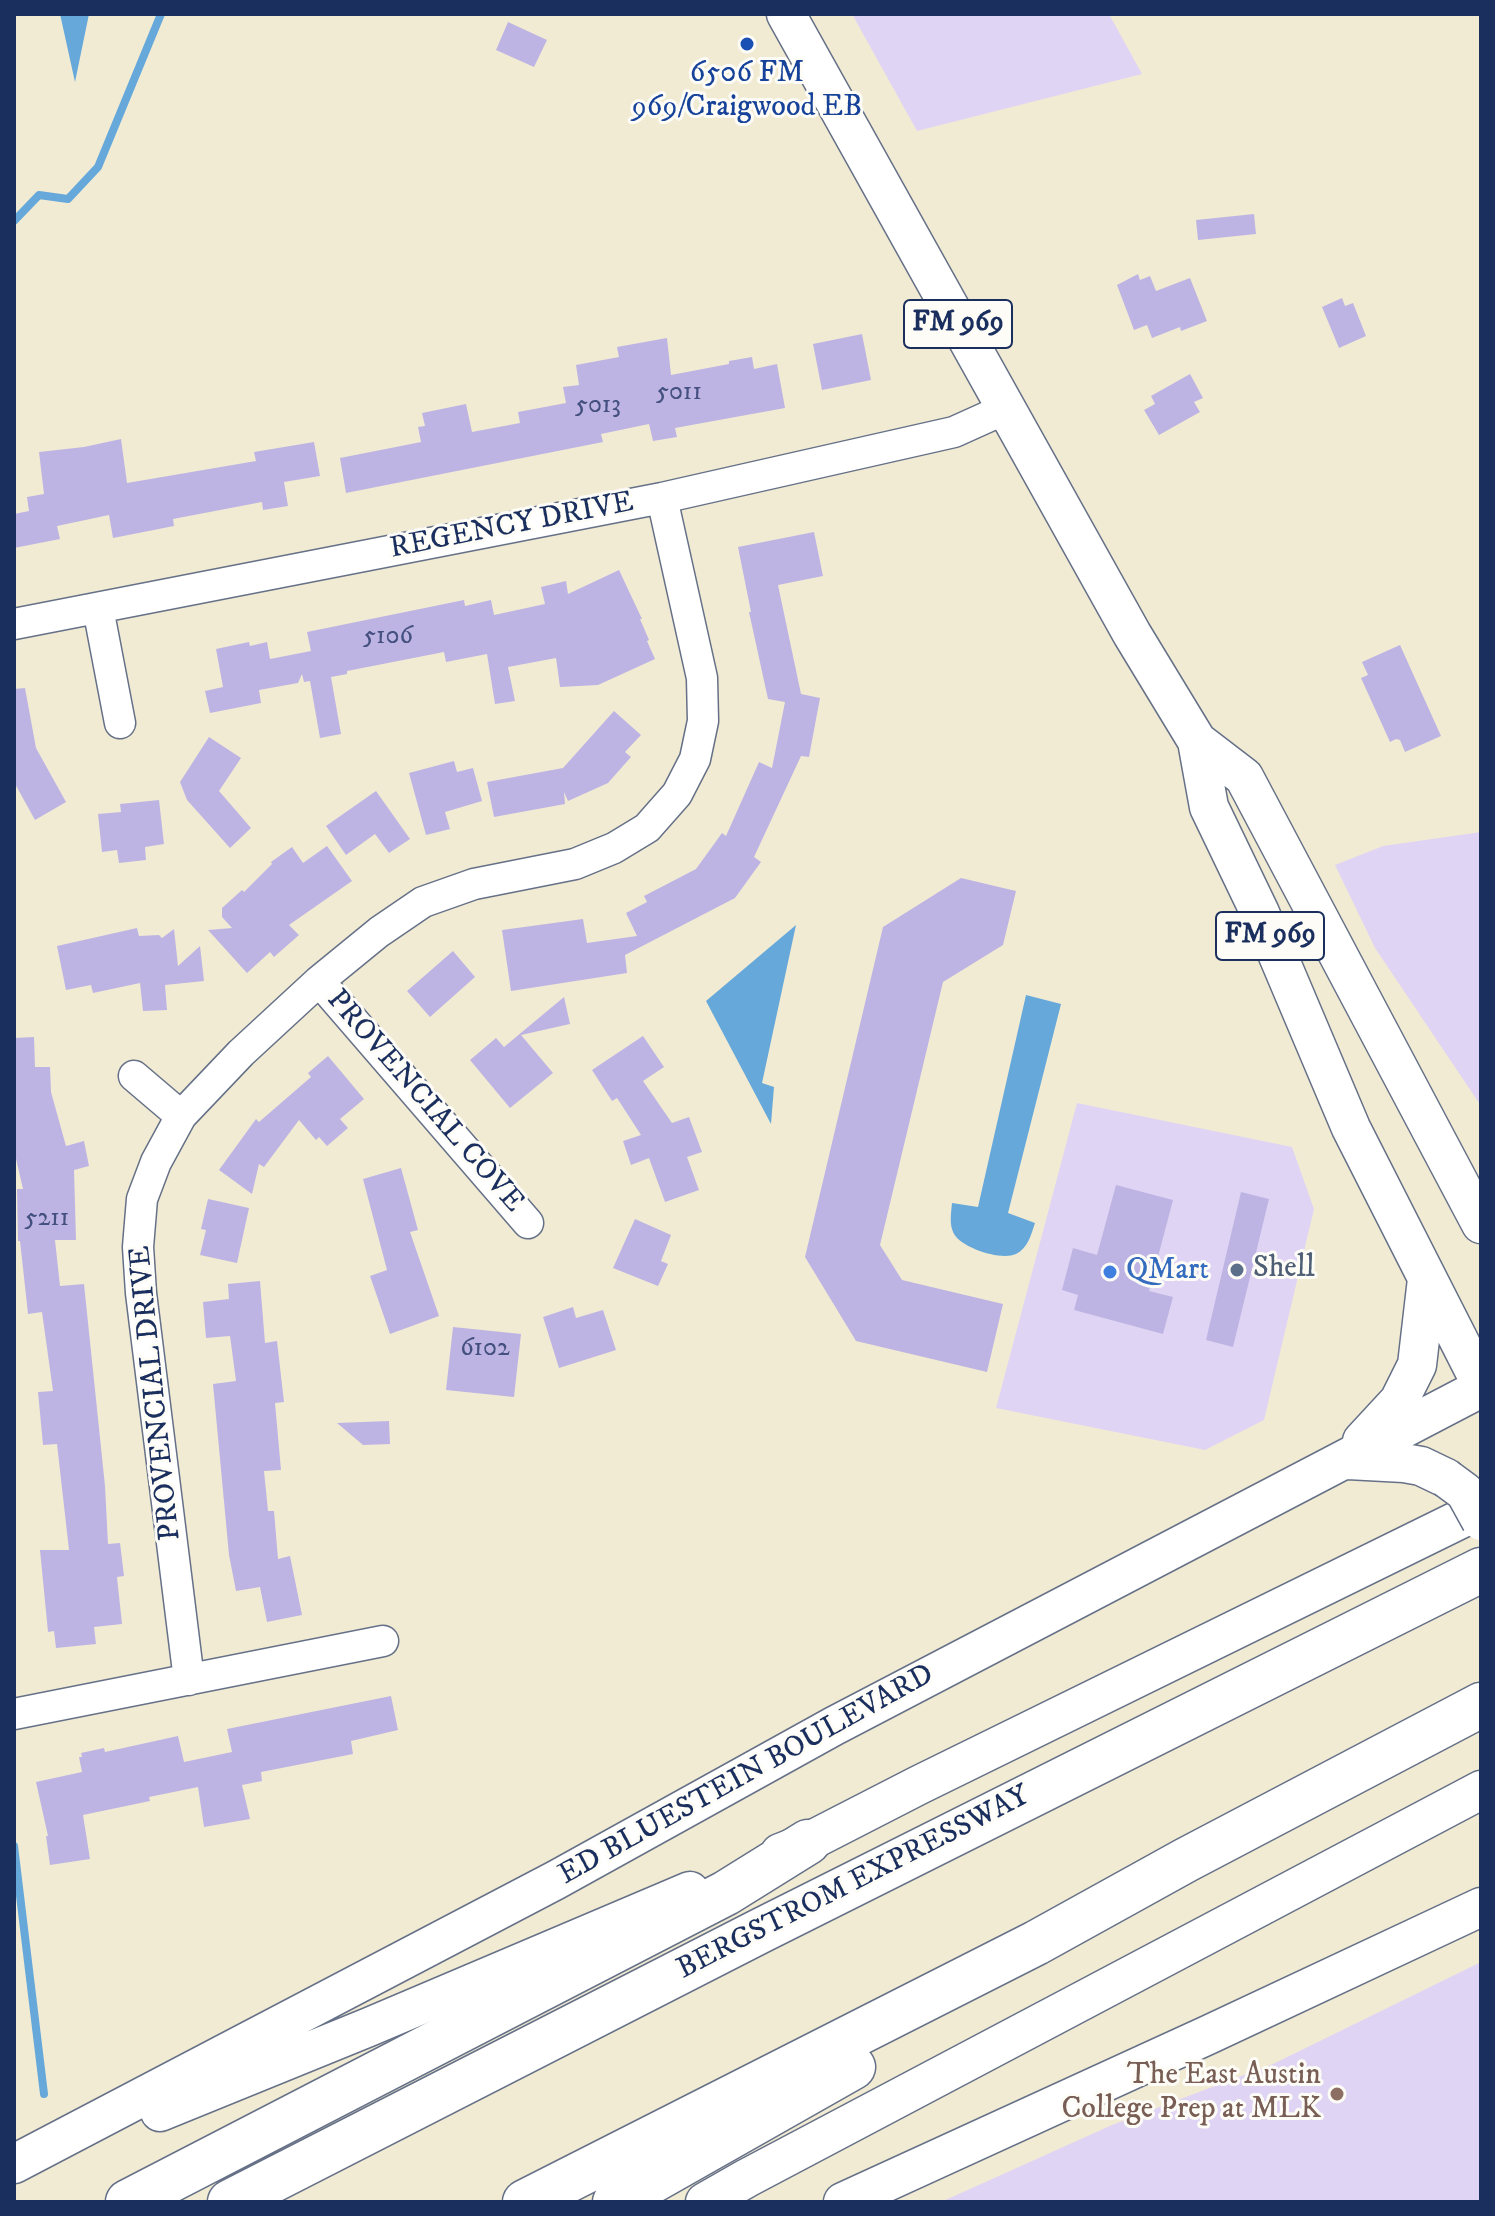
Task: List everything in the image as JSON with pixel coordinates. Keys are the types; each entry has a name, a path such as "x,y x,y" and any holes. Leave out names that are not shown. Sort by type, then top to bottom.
{"highway":[{"name":"BERGSTROM EXPRESSWAY","path":"230,2202 774,1924 1481,1570"},
{"path":"525,2202 1036,1943 1186,1860 1481,1705"},
{"path":"128,2202 726,1893 808,1842"},
{"path":"615,2202 956,2010 1036,1943"}],"main road":[{"name":"FM 969","path":"786,14 1132,634 1197,741 1209,807 1260,913 1351,1128 1481,1386"},
{"name":"FM 969","path":"1197,741 1244,777 1481,1224"},
{"path":"1237,866 1253,864 1266,871 1287,908 1300,918 1319,918"},
{"path":"1345,1460 1399,1401 1417,1365 1427,1279"},
{"name":"ED BLUESTEIN BOULEVARD","path":"14,2164 543,1887 834,1726 1481,1386"},
{"path":"1345,1460 1421,1466 1465,1492 1481,1521"},
{"name":"ED BLUESTEIN BOULEVARD","path":"14,2172 384,2021 808,1842 1481,1509"},
{"path":"705,2202 1481,1790"},
{"path":"843,2202 1481,1907"}],"street":[{"name":"REGENCY DRIVE","path":"14,624 662,498 954,432 1005,409"},
{"name":"PROVENCIAL DRIVE","path":"189,1680 138,1247 142,1199 156,1162 181,1116 241,1053 319,981 379,932 423,902 474,884 575,864 614,848 647,828 677,794 695,759 703,721 702,678 662,498"},
{"path":"98,608 120,723"},
{"name":"PROVENCIAL COVE","path":"319,981 528,1223"},
{"path":"134,1076 181,1116"},
{"path":"14,1714 383,1641"}],"shaded area":[{"path":"852,14 1109,14 1142,74 917,131"},
{"path":"1481,832 1481,1106 1375,948 1335,865 1383,846"},
{"path":"1077,1103 1292,1147 1314,1209 1264,1420 1205,1450 996,1408"},
{"name":"The East Austin College Prep at MLK","path":"1481,1962 1481,2202 941,2202 1112,2125 1273,2064"}],"water":[{"path":"60,14 89,14 75,82"},
{"path":"796,925 762,1083 774,1087 771,1124 706,1001"},
{"path":"1026,995 1061,1004 1008,1213 1035,1223 1023,1248 1016,1254 1001,1256 973,1248 958,1239 951,1227 951,1211 952,1203 978,1207"}],"building":[{"path":"508,22 547,40 534,67 496,50"},
{"path":"1254,214 1256,234 1198,240 1196,220"},
{"path":"1138,274 1140,280 1150,276 1156,291 1190,278 1207,321 1152,338 1147,325 1134,330 1117,285"},
{"path":"1342,298 1345,306 1353,303 1366,336 1339,348 1322,307"},
{"path":"862,334 871,380 822,390 813,344"},
{"path":"667,338 671,375 752,357 754,369 777,364 785,408 675,428 677,437 653,441 649,424 601,434 603,442 346,493 340,458 421,442 418,427 425,426 422,413 466,404 472,432 520,423 518,412 566,403 563,387 579,385 576,365 619,357 617,347"},
{"path":"1190,374 1203,398 1194,402 1200,412 1159,435 1144,410 1155,404 1151,396"},
{"path":"121,439 127,483 256,461 254,452 314,442 320,476 284,482 288,506 263,510 262,502 173,519 174,526 113,538 109,515 57,526 60,539 14,548 14,514 29,511 27,497 44,494 39,452"},
{"path":"814,532 823,576 778,585 801,694 820,698 809,757 801,756 754,857 761,862 735,898 625,955 627,973 511,991 502,930 583,919 587,943 637,936 626,913 647,902 644,896 696,869 722,833 726,836 759,762 772,768 785,702 768,699 738,547"},
{"path":"619,570 642,619 655,659 598,685 560,687 556,658 508,667 515,701 495,704 487,654 446,662 444,652 347,671 347,674 331,677 341,734 320,738 310,681 304,682 302,674 298,683 259,690 261,703 210,713 205,691 223,687 216,649 249,642 250,646 267,642 270,659 311,651 307,632 464,600 465,606 491,600 494,615 545,604 541,587 566,581 568,594"},
{"path":"1400,645 1441,736 1405,752 1400,740 1390,742 1361,678 1368,675 1362,662"},
{"path":"25,688 36,748 66,802 35,820 14,782 14,689"},
{"path":"614,711 641,735 625,752 631,757 608,783 568,801 564,792 565,804 494,817 487,782 563,768"},
{"path":"209,737 241,758 219,791 251,828 230,848 187,800 180,782"},
{"path":"454,761 457,772 473,768 482,801 445,812 450,829 426,835 409,773"},
{"path":"376,791 410,839 389,853 375,834 346,855 326,826"},
{"path":"159,800 164,844 145,847 146,860 119,863 117,850 102,852 98,814 121,812 120,804"},
{"path":"327,846 352,881 289,925 299,935 274,957 270,952 247,973 208,930 232,928 222,917 222,908 242,890 244,892 271,862 292,847 303,863"},
{"path":"961,878 1016,891 1003,945 943,982 880,1245 902,1280 1003,1304 987,1372 856,1341 805,1257 883,927"},
{"path":"137,928 139,936 159,935 162,938 174,929 178,966 200,946 204,981 165,985 167,1010 143,1011 140,983 93,993 91,985 66,990 57,946"},
{"path":"453,951 475,977 430,1017 407,991"},
{"path":"564,997 570,1024 521,1035 553,1073 510,1108 470,1060 496,1038 504,1047"},
{"path":"643,1036 664,1067 643,1081 672,1123 689,1117 702,1152 687,1157 699,1190 665,1202 649,1158 631,1165 623,1141 641,1135 617,1098 612,1101 592,1070"},
{"path":"34,1037 35,1067 50,1067 51,1092 66,1146 84,1141 89,1166 74,1170 76,1240 55,1240 60,1286 84,1284 108,1544 120,1543 124,1576 117,1577 122,1624 94,1627 96,1644 56,1648 54,1631 48,1632 40,1550 69,1550 57,1444 43,1445 38,1392 53,1391 42,1312 28,1314 18,1241 17,1189 23,1189 14,1150 14,1038"},
{"path":"328,1056 364,1099 340,1119 348,1128 327,1146 319,1137 316,1140 299,1120 264,1167 259,1164 252,1194 219,1170 256,1119 259,1122 311,1077 308,1073"},
{"path":"401,1168 418,1230 410,1232 439,1316 390,1334 370,1276 387,1270 363,1179"},
{"name":"QMart","path":"1116,1185 1173,1200 1149,1291 1173,1297 1163,1334 1074,1310 1078,1295 1062,1290 1073,1248 1097,1255"},
{"name":"Shell","path":"1241,1192 1269,1199 1233,1347 1206,1340"},
{"path":"208,1199 249,1208 237,1263 200,1255 206,1230 201,1229"},
{"path":"635,1219 671,1235 661,1261 668,1264 658,1286 613,1268"},
{"path":"260,1281 265,1343 277,1341 284,1402 275,1403 281,1470 264,1471 268,1511 274,1511 278,1559 290,1556 302,1615 267,1622 260,1587 236,1591 229,1555 213,1384 236,1381 230,1336 206,1338 203,1302 229,1299 228,1284"},
{"path":"573,1307 576,1318 603,1310 616,1350 559,1368 543,1317"},
{"path":"453,1327 521,1334 514,1397 446,1390"},
{"path":"389,1421 390,1444 363,1445 337,1423"},
{"path":"391,1696 398,1730 351,1741 353,1754 261,1772 262,1781 242,1785 250,1819 204,1827 198,1787 149,1797 150,1801 83,1815 90,1859 50,1865 48,1836 36,1782 82,1772 81,1753 104,1748 105,1752 178,1736 184,1762 232,1752 227,1729"}],"waterway":[{"path":"14,221 39,195 68,199 98,167 161,14"},
{"path":"14,1846 44,2094"}],"place":[{"name":"6506 FM 969/Craigwood EB","path":"747,44"},
{"name":"Shell","path":"1237,1270"},
{"name":"QMart","path":"1110,1272"},
{"name":"The East Austin College Prep at MLK","path":"1337,2094"}]}
